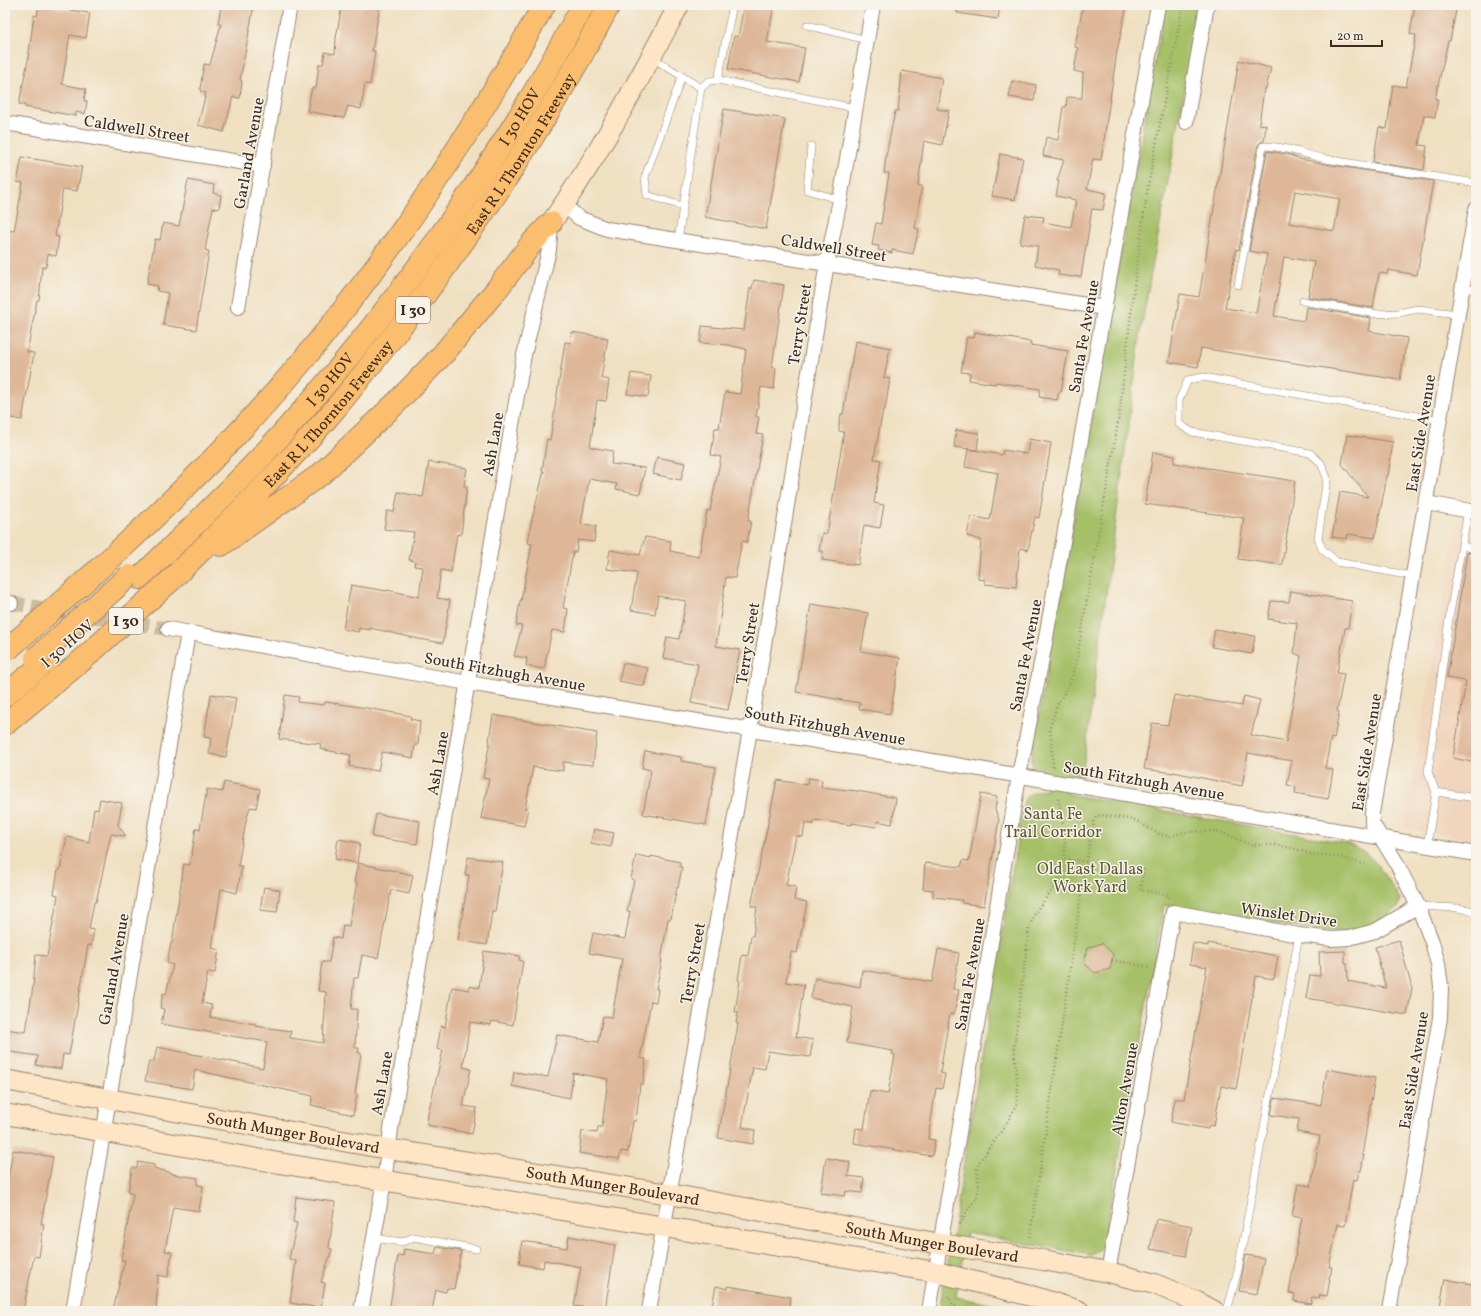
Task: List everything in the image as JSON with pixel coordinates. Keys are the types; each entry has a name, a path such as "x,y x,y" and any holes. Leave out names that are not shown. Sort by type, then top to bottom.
{"highway":[{"path":"6,650 143,529 231,441 293,372 351,299 407,223 460,146 509,68 544,5"},
{"name":"I 30 HOV","path":"134,577 231,476 341,350 393,284 443,214 526,87 572,5"},
{"name":"I 30 HOV","path":"5,695 42,659 217,503 262,456 313,398 403,287 450,222 508,135 563,44 583,5"},
{"name":"East R L Thornton Freeway","path":"5,724 80,662 172,580 281,469 328,416 398,330 445,268 498,191 549,111 609,5"},
{"path":"172,580 321,474 396,403 444,354 498,289 532,243 551,223"},
{"name":"I 30 HOV","path":"5,683 42,659"}],"main road":[{"path":"551,223 564,205 619,115 679,5"},
{"name":"South Munger Boulevard","path":"5,1080 388,1148 669,1194 941,1244 1108,1272 1155,1284 1214,1311"},
{"name":"South Munger Boulevard","path":"5,1114 384,1181 936,1272 1034,1297 1079,1311"}],"street":[{"name":"Garland Avenue","path":"238,307 290,5"},
{"name":"Terry Street","path":"649,1311 750,730 827,263 840,200 873,5"},
{"name":"Santa Fe Avenue","path":"929,1311 1019,776 1045,643 1158,5"},
{"path":"1186,122 1207,5"},
{"name":"Caldwell Street","path":"5,123 263,166"},
{"name":"Caldwell Street","path":"564,205 579,218 607,229 1105,308"},
{"name":"East Side Avenue","path":"1389,1311 1440,1018 1441,986 1438,964 1432,942 1418,906 1396,862 1372,823 1372,813 1457,314 1469,289 1476,209"},
{"name":"Ash Lane","path":"361,1311 524,354 549,250 551,223"},
{"path":"1426,503 1472,511"},
{"name":"South Fitzhugh Avenue","path":"168,629 468,683 1476,854"},
{"name":"Garland Avenue","path":"73,1311 188,633"},
{"name":"Winslet Drive","path":"1173,912 1299,935 1331,939 1349,938 1375,930 1418,906"},
{"name":"Alton Avenue","path":"1108,1272 1173,912"}],"lane":[{"path":"718,80 732,9"},
{"path":"807,25 867,40"},
{"path":"651,57 701,88"},
{"path":"682,76 645,177 646,195 682,206"},
{"path":"678,240 701,88 709,81 718,80 855,108"},
{"path":"811,146 807,190 840,200"},
{"path":"1238,285 1263,146 1273,146 1296,150 1323,158 1476,183"},
{"path":"1303,301 1377,314 1398,313 1418,309 1457,314"},
{"path":"1412,576 1337,562 1322,549 1318,538 1328,478 1321,463 1310,454 1192,432 1179,424 1179,400 1188,380 1203,377 1439,420"},
{"path":"1427,846 1436,792 1428,772 1449,619 1462,546 1472,511"},
{"path":"1462,546 1476,549"},
{"path":"1436,792 1476,798"},
{"path":"1418,906 1457,908 1476,911"},
{"path":"1227,1311 1238,1270 1299,935"},
{"path":"374,1238 402,1242 414,1237 476,1249"}],"path":[{"path":"1054,774 1050,728 1057,706 1069,685 1076,663 1119,417 1135,278 1148,186 1183,5"},
{"path":"960,1225 967,1211 977,1197 979,1188 977,1169 980,1161 1012,1116 1017,1104 1018,1092 1014,1049 1029,928 1035,914 1055,886 1062,871 1065,859 1063,817 1058,795"},
{"path":"1030,1237 1086,862 1094,820 1098,816 1102,815 1135,820 1161,835 1170,836 1187,832 1212,831 1226,834 1251,846 1278,845 1311,854 1332,855 1365,865"},
{"path":"1065,859 1086,862"},
{"path":"1144,869 1140,890 1162,894"},
{"path":"1112,960 1150,967"},
{"path":"948,1290 947,1294 960,1311"}],"shaded area":[{"path":"1456,526 1476,529 1476,840 1404,828"}],"green space":[{"name":"Old East Dallas Work Yard","path":"1165,5 1200,5 1141,329 1082,777 1065,774 1068,794 1346,843 1366,853 1377,864 1400,899 1398,908 1375,924 1350,932 1326,932 1164,905 1103,1244 1096,1253 1091,1255 967,1233 956,1297 1000,1306 999,1311 939,1311 955,1223 1024,800 1034,792 1047,790 1044,770 1033,767 1031,760"}],"building":[{"path":"39,5 57,5 56,8 90,13 86,38 70,35 62,84 86,89 84,101 87,101 85,114 76,112 76,116 25,107 25,105 19,104 28,60 34,15 37,16"},
{"path":"221,5 254,5 240,80 242,81 240,98 233,97 224,132 198,125 206,93 201,92 200,89 204,64 210,65 221,24 218,24"},
{"path":"342,5 380,5 372,51 375,51 370,85 365,84 361,109 348,106 344,118 307,111 312,88 316,88 319,64 323,64 325,52 335,54 336,38"},
{"path":"744,5 774,5 767,42 805,48 799,82 728,69 734,36 738,37"},
{"path":"958,5 1000,5 998,19 957,13"},
{"path":"1083,5 1127,5 1117,51 1101,160 1093,159 1087,189 1106,193 1103,210 1092,209 1081,277 1075,277 1058,275 1059,270 1035,265 1038,246 1020,243 1025,215 1044,217 1043,222 1071,227 1076,200 1056,196 1059,181 1057,181 1064,160 1043,156 1046,137 1058,140 1063,107 1066,107 1067,97 1082,98 1083,73 1074,71 1078,48 1075,47"},
{"path":"1415,5 1430,5 1456,10 1450,41 1448,41 1435,99 1438,99 1435,117 1424,115 1419,145 1427,146 1424,170 1373,162 1379,127 1387,129 1393,85 1406,87 1416,35 1410,34"},
{"path":"1239,60 1271,68 1266,89 1264,89 1259,124 1266,125 1264,141 1258,145 1239,250 1236,249 1225,308 1256,313 1267,254 1249,251 1267,151 1287,154 1300,159 1325,164 1433,181 1417,275 1388,270 1387,274 1379,273 1373,308 1308,297 1314,262 1284,257 1274,316 1304,321 1306,307 1371,318 1369,331 1407,338 1400,380 1201,348 1198,367 1169,362 1180,294 1199,297","holes":["1295,191 1340,199 1334,231 1289,223"]},
{"path":"902,71 942,78 937,109 949,111 942,145 924,141 918,186 922,186 915,228 919,229 913,254 892,250 892,253 878,250 879,246 872,245 876,223 881,224 889,173 884,173 886,156 895,111 898,111"},
{"path":"1012,81 1036,85 1034,101 1009,97"},
{"path":"724,109 785,119 766,229 705,217"},
{"path":"1000,154 1023,158 1015,200 992,196"},
{"path":"22,157 82,167 77,191 63,189 55,236 59,237 56,256 48,254 46,267 42,267 39,300 37,300 27,352 34,353 22,420 5,417 5,237 6,230 14,231 23,183 17,182"},
{"path":"188,180 214,185 213,193 221,195 219,209 213,208 205,250 209,251 196,330 163,325 168,293 157,291 158,286 147,284 155,239 160,240 163,223 179,226"},
{"path":"754,280 784,285 772,367 776,368 774,389 761,387 756,417 759,417 756,434 763,435 748,521 751,521 747,542 742,541 735,578 726,577 716,646 740,650 728,710 691,703 698,664 663,658 667,637 679,639 686,601 658,596 655,614 631,610 637,573 607,569 610,550 640,555 645,537 671,541 670,551 699,557 707,511 710,511 721,457 711,455 715,428 719,428 725,392 740,394 746,349 728,345 700,343 702,326 744,330 750,288 752,289"},
{"path":"572,332 608,338 601,378 609,380 606,401 597,400 590,447 613,451 611,464 645,468 640,494 616,489 617,484 589,479 581,524 596,526 594,542 578,540 576,552 573,552 563,608 568,609 565,632 552,630 544,669 526,666 527,658 514,656 522,626 516,625 532,544 528,543 531,523 544,471 542,471 547,439 550,440 565,342 571,343"},
{"path":"975,332 1031,342 1030,345 1068,351 1061,392 1059,392 1057,400 1039,397 1040,389 996,382 995,384 969,380 970,373 961,372 967,337 974,338"},
{"path":"855,341 890,348 884,378 890,379 874,459 881,460 874,503 884,505 880,528 864,525 858,565 822,560 823,551 819,551 822,533 827,534 844,432 839,431 839,424 841,414 843,414"},
{"path":"631,373 651,376 648,397 627,394"},
{"path":"956,430 979,433 977,450 954,447"},
{"path":"1347,435 1393,442 1388,476 1375,538 1348,534 1347,539 1332,537 1340,492 1368,497 1342,464"},
{"path":"1029,439 1051,443 1039,518 1035,517 1028,550 1020,548 1016,587 985,584 985,580 978,579 981,540 967,536 971,516 990,520 998,473 965,467 968,449 1002,455 1003,450 1027,454"},
{"path":"1153,452 1175,456 1174,463 1295,481 1282,565 1238,559 1244,518 1145,504"},
{"path":"657,457 685,463 681,480 653,474"},
{"path":"429,462 467,468 464,486 467,486 461,535 457,534 451,572 441,570 437,598 450,600 443,643 370,628 370,630 359,628 358,632 343,629 351,585 387,590 419,597 423,567 414,566 415,561 409,560 414,532 384,529 387,511 394,512 398,492 423,497"},
{"path":"1467,552 1476,554 1476,763 1453,758 1466,681 1447,678"},
{"path":"1291,591 1352,601 1348,628 1345,628 1337,673 1344,674 1337,711 1339,712 1334,739 1331,738 1325,768 1333,770 1328,799 1295,793 1296,787 1287,785 1292,761 1248,753 1242,786 1173,772 1144,769 1152,723 1168,725 1174,695 1242,706 1244,696 1260,700 1251,735 1286,742 1301,656 1294,653 1297,623 1268,619 1271,601 1289,602"},
{"path":"811,604 868,613 861,651 900,658 890,714 859,709 860,703 796,692"},
{"path":"1215,629 1255,636 1252,654 1212,647"},
{"path":"623,663 648,668 644,686 619,681"},
{"path":"211,694 236,698 226,757 209,754 211,738 204,737"},
{"path":"285,695 299,697 298,702 324,705 325,702 411,716 410,719 420,721 418,745 415,745 413,758 382,752 378,771 349,766 351,755 320,749 321,744 279,739"},
{"path":"493,715 597,733 593,765 563,762 563,771 533,767 525,808 528,809 524,826 481,818 489,779 483,778"},
{"path":"645,751 681,757 681,761 716,767 706,825 643,814 651,770 642,768"},
{"path":"808,778 822,780 821,787 857,791 896,798 892,824 877,821 876,827 852,823 852,825 815,820 814,824 805,823 803,837 796,836 786,885 796,887 794,900 807,902 797,953 791,952 786,982 804,985 796,1037 813,1040 810,1057 768,1051 765,1069 753,1067 742,1127 755,1130 753,1144 718,1138 738,1024 736,1023 738,1012 735,1012 742,955 748,956 751,936 753,936 757,907 751,906 777,780 807,785"},
{"path":"224,782 260,789 256,808 250,807 246,821 238,866 242,866 237,893 221,889 212,948 219,950 215,973 208,972 202,1003 212,1005 210,1017 256,1024 255,1026 291,1031 290,1038 323,1043 326,992 318,991 322,962 329,962 333,937 341,939 343,925 349,926 357,882 354,882 358,863 413,875 409,894 391,890 378,958 362,955 358,978 354,978 351,1009 357,1009 355,1048 359,1048 358,1053 361,1053 355,1094 357,1095 353,1115 311,1105 313,1096 195,1070 192,1089 145,1081 149,1061 154,1062 157,1047 263,1068 267,1042 161,1024 164,1009 160,1008 163,993 166,994 173,965 167,963 172,943 184,864 190,865 196,828 200,829 207,789 222,792"},
{"path":"981,794 997,797 995,810 999,820 984,906 962,903 962,900 933,897 933,890 923,889 925,863 961,867 963,860 969,861"},
{"path":"100,799 122,803 118,825 126,836 111,834 96,902 94,902 89,929 94,930 91,946 88,945 69,1055 63,1054 61,1069 36,1065 38,1056 5,1051 5,1029 26,1032 36,955 47,956 58,895 54,894 58,870 60,870 67,837 89,842 94,809 98,810"},
{"path":"376,814 420,821 417,844 372,837"},
{"path":"594,829 614,833 611,847 591,843"},
{"path":"338,839 360,843 357,863 335,859"},
{"path":"636,855 651,858 651,856 680,862 680,867 682,867 671,919 668,919 656,989 658,989 656,1002 651,1001 640,1058 646,1059 643,1084 640,1084 636,1121 633,1121 628,1152 621,1151 619,1159 579,1153 582,1131 597,1133 598,1127 602,1127 608,1079 573,1073 570,1098 512,1086 514,1072 548,1077 557,1035 598,1042 603,1016 612,1017 622,959 589,953 593,933 625,939 630,911 627,911 634,880 631,879"},
{"path":"468,857 503,862 495,911 492,911 487,945 458,940 469,875 465,875"},
{"path":"264,887 280,890 277,912 260,910"},
{"path":"1399,940 1412,988 1407,1015 1306,998 1310,975 1320,976 1319,952 1345,951 1348,981 1386,988 1375,947"},
{"path":"1102,943 1113,954 1110,969 1095,973 1084,963 1087,948"},
{"path":"1193,943 1208,946 1208,943 1278,956 1274,979 1256,976 1236,1089 1221,1086 1214,1126 1209,1125 1208,1129 1171,1122 1175,1099 1184,1099 1207,967 1190,964"},
{"path":"938,949 959,953 953,989 959,990 954,1014 950,1014 944,1048 940,1073 945,1074 942,1089 936,1088 928,1139 935,1140 932,1156 854,1143 856,1128 864,1129 870,1091 888,1094 895,1055 892,1054 893,1051 847,1043 853,1007 811,998 815,978 860,987 862,970 932,982"},
{"path":"484,951 520,956 519,960 523,961 513,1025 492,1021 491,1025 470,1022 463,1067 471,1069 463,1106 477,1108 472,1134 427,1125 428,1114 443,1050 437,1049 441,1026 445,1027 452,987 469,990 469,986 479,988"},
{"path":"1327,1069 1375,1078 1362,1155 1364,1155 1361,1171 1359,1171 1357,1180 1353,1179 1345,1225 1338,1224 1329,1267 1332,1267 1327,1296 1320,1295 1319,1298 1312,1297 1311,1304 1294,1301 1295,1294 1289,1293 1302,1218 1292,1216 1298,1184 1311,1186 1320,1136 1297,1132 1299,1119 1271,1115 1274,1098 1321,1105"},
{"path":"13,1150 53,1157 41,1224 44,1224 39,1257 34,1256 23,1311 5,1311 5,1198"},
{"path":"826,1158 850,1162 848,1176 864,1178 862,1193 846,1191 845,1196 821,1193"},
{"path":"138,1162 154,1165 154,1168 172,1174 198,1178 197,1185 203,1186 199,1211 173,1207 165,1251 172,1252 168,1277 158,1275 156,1311 113,1310 125,1260 121,1260 133,1194 128,1193 132,1168 137,1168"},
{"path":"296,1197 335,1202 329,1248 332,1249 321,1282 325,1283 321,1308 290,1303 296,1261 289,1259 297,1223 293,1222"},
{"path":"1156,1219 1192,1226 1186,1256 1150,1249"},
{"path":"569,1236 615,1245 605,1310 574,1306 581,1267 544,1260 543,1268 519,1264 522,1241 567,1248"},
{"path":"437,1247 461,1251 454,1289 447,1288 446,1292 436,1290 432,1311 389,1311 398,1255 403,1256 404,1249 435,1254"},
{"path":"1246,1255 1264,1258 1257,1294 1239,1291"},
{"path":"1445,1279 1476,1285 1476,1311 1463,1311 1440,1306"},
{"path":"716,1286 728,1289 728,1286 791,1297 788,1311 711,1311"}],"tunnel":[{"path":"11,603 168,629"}],"park label":[{"name":"Santa Fe Trail Corridor","path":"1053,822"}]}
